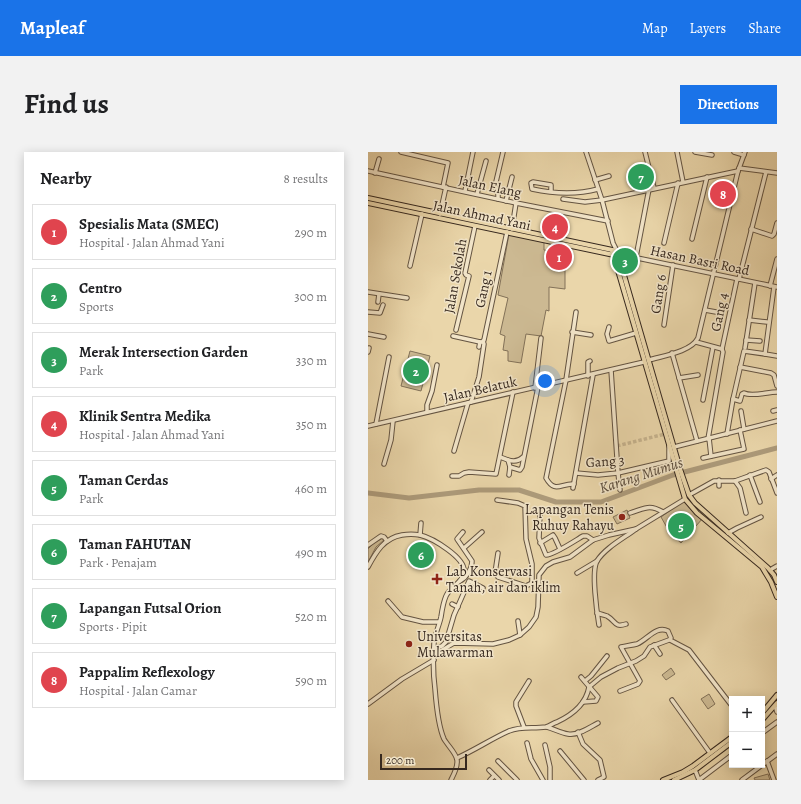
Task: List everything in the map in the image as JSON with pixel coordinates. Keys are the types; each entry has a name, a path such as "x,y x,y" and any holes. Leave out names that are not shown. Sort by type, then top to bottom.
{"main road":[{"name":"Jalan Ahmad Yani","path":"368,198 612,250"},
{"name":"Jalan Ahmad Yani","path":"368,203 617,254"},
{"path":"612,250 617,254 623,269 639,332"},
{"path":"617,254 669,446 681,479 689,495 701,508 728,534 770,570 777,582"},
{"path":"623,269 634,257"},
{"path":"647,361 674,447 677,467"},
{"path":"681,479 683,500 762,567 771,582 777,597"},
{"path":"697,513 701,508"},
{"path":"765,709 777,695"},
{"path":"765,717 776,704"},
{"path":"663,780 694,768 710,753 729,739"},
{"path":"674,780 729,744"}],"street":[{"path":"401,152 448,163 440,214"},
{"path":"465,192 473,152"},
{"path":"498,199 495,186 503,152"},
{"path":"586,152 602,200 617,254"},
{"path":"645,152 654,188"},
{"path":"677,152 683,182"},
{"path":"695,152 712,155"},
{"path":"722,349 696,342 699,336 713,274 744,154 734,152"},
{"path":"375,173 378,159"},
{"path":"477,194 486,161"},
{"path":"563,199 585,202 602,200 739,170 777,173"},
{"name":"Jalan Elang","path":"368,171 506,201 608,221"},
{"name":"Gang 4","path":"712,456 709,438 723,352 722,349 738,279 766,172"},
{"path":"506,201 512,176"},
{"path":"595,180 609,176"},
{"path":"692,239 707,177"},
{"path":"551,192 551,186 532,182 532,189 541,191 551,192 573,194 598,189"},
{"path":"664,243 678,183"},
{"path":"541,191 542,184"},
{"path":"634,257 649,189"},
{"path":"512,229 516,203"},
{"path":"410,266 422,214"},
{"path":"751,229 773,236 777,223"},
{"name":"Jalan Sekolah","path":"456,330 469,276 465,273 475,226"},
{"name":"Gang 1","path":"478,347 481,341 507,232"},
{"path":"612,250 613,244"},
{"name":"Hasan Basri Road","path":"617,254 773,287"},
{"path":"765,354 777,259"},
{"name":"Gang 6","path":"664,325 673,265"},
{"path":"745,348 755,283"},
{"path":"368,292 406,298"},
{"path":"378,302 379,294"},
{"path":"368,312 380,314 383,306"},
{"path":"705,310 716,312"},
{"path":"576,312 566,380 546,478 549,483 556,487 561,487 568,484 574,486 593,375"},
{"path":"749,320 768,322"},
{"path":"609,327 607,337 609,341 639,332"},
{"path":"572,332 591,335"},
{"path":"368,334 384,337"},
{"path":"453,336 481,341 484,344 480,373 469,402 454,451"},
{"path":"510,467 518,470 521,469 536,388 541,338"},
{"path":"746,340 760,341"},
{"name":"Jalan Belatuk","path":"368,426 593,375 672,353 690,347 696,342"},
{"path":"703,400 714,347"},
{"path":"368,352 369,348"},
{"path":"727,434 744,351 777,356"},
{"path":"672,353 697,441"},
{"path":"376,424 389,358"},
{"path":"588,376 588,362 590,361"},
{"path":"426,412 437,365"},
{"path":"740,367 771,373 774,376 777,386"},
{"path":"610,370 620,490"},
{"path":"679,378 698,374"},
{"path":"452,476 459,476 469,472 494,474 496,472 513,392"},
{"path":"733,399 740,401 742,394 744,393 753,395 757,393 777,392"},
{"path":"703,458 744,449 741,411"},
{"path":"384,464 391,440 394,421"},
{"path":"674,447 777,421"},
{"name":"Gang 3","path":"576,473 598,475 618,473 668,460 669,446"},
{"path":"500,456 508,460 518,461 524,456"},
{"path":"508,460 510,467 509,476"},
{"path":"689,495 708,484 719,480 735,481 750,474 767,470 777,493"},
{"path":"750,474 760,502"},
{"path":"772,479 777,476"},
{"path":"719,480 719,486"},
{"path":"735,481 740,488 746,513"},
{"path":"497,500 518,503 525,506 526,539 532,564 532,583"},
{"path":"577,574 598,560 636,528 683,500"},
{"path":"630,513 650,507 663,512"},
{"path":"540,514 538,530 540,543 546,555 551,555 583,536 587,536 593,540"},
{"path":"728,534 737,528 761,518"},
{"path":"420,535 421,523"},
{"path":"434,655 454,643 493,644 509,640 520,635 529,627 536,617 538,606 539,575 542,570 553,562 570,557 593,540 636,528"},
{"path":"434,649 442,646 446,642 469,581 472,561 457,539 463,532"},
{"path":"464,548 482,532"},
{"path":"368,566 378,549 387,541 398,536 408,534 420,535 446,549 460,561 464,572 446,596 434,649 435,689 442,734 448,746 457,758 456,767 451,780"},
{"path":"540,543 553,535 560,549"},
{"path":"369,543 381,536 387,541"},
{"path":"498,553 495,573 498,577 526,586 532,583 538,584"},
{"path":"598,560 595,569 598,625"},
{"path":"770,570 777,566"},
{"path":"458,582 463,579 470,569"},
{"path":"469,581 483,588"},
{"path":"388,601 402,617 423,622 439,622"},
{"path":"452,604 458,607"},
{"path":"597,613 608,616 616,624 626,624"},
{"path":"518,621 520,635"},
{"path":"620,691 640,682 621,647 637,644 653,632 663,629 669,633 670,640"},
{"path":"547,727 570,716 584,702 589,687 601,677 641,658 647,649 670,640 675,641 681,647 689,650 729,702"},
{"path":"654,646 660,654"},
{"path":"585,681 591,676 607,656"},
{"path":"368,704 408,674 434,660"},
{"path":"581,677 597,694 598,698 596,701 584,702"},
{"path":"524,727 516,706 516,702 529,681"},
{"path":"672,700 710,753"},
{"path":"776,704 777,712"},
{"path":"763,732 777,722"},
{"path":"457,758 509,731 524,727 547,727 567,734 578,732 598,723"},
{"path":"578,732 583,744 600,760 604,777 598,780"},
{"path":"527,743 531,759 543,780"},
{"path":"545,745 550,767 550,780"},
{"path":"560,751 584,780"},
{"path":"742,780 777,754"},
{"path":"694,768 699,780 729,758"},
{"path":"498,761 517,780"},
{"path":"767,761 774,780"},
{"path":"489,770 499,780"},
{"path":"750,774 751,780"},
{"path":"490,780 494,776"}],"shaded area":[{"path":"645,167 649,184 637,187 632,170"},
{"path":"509,234 544,242 544,250 549,251 549,265 565,266 565,289 549,287 549,311 546,310 541,336 526,334 521,363 508,361 508,351 503,350 505,336 500,334 508,298 498,295"},
{"path":"410,351 430,356 421,391 401,386"},
{"path":"685,500 703,518 681,543 670,533 661,517"},
{"name":"Lapangan Tenis Ruhuy Rahayu","path":"627,510 630,518 617,524 613,517"},
{"path":"383,538 384,540 376,547 368,562 368,549 374,543"},
{"path":"671,668 675,674 666,680 662,675"},
{"path":"709,694 715,704 708,709 701,699"},
{"path":"768,774 770,780 755,780 754,778"}],"waterway":[{"name":"Karang Mumus","path":"368,493 409,498 479,490 519,490 556,502 601,502 673,475 777,448"}],"tunnel":[{"path":"617,446 665,434"}],"place":[{"name":"Lapangan Futsal Orion","path":"641,177"},
{"name":"Pappalim Reflexology","path":"723,194"},
{"name":"Klinik Sentra Medika","path":"555,227"},
{"name":"Spesialis Mata (SMEC)","path":"559,257"},
{"name":"Merak Intersection Garden","path":"625,261"},
{"name":"Centro","path":"416,371"},
{"name":"Lapangan Tenis Ruhuy Rahayu","path":"622,517"},
{"name":"Taman Cerdas","path":"681,526"},
{"name":"Taman FAHUTAN","path":"421,555"},
{"name":"Lab Konservasi Tanah, air dan iklim","path":"437,579"},
{"name":"Universitas Mulawarman","path":"409,644"}]}
